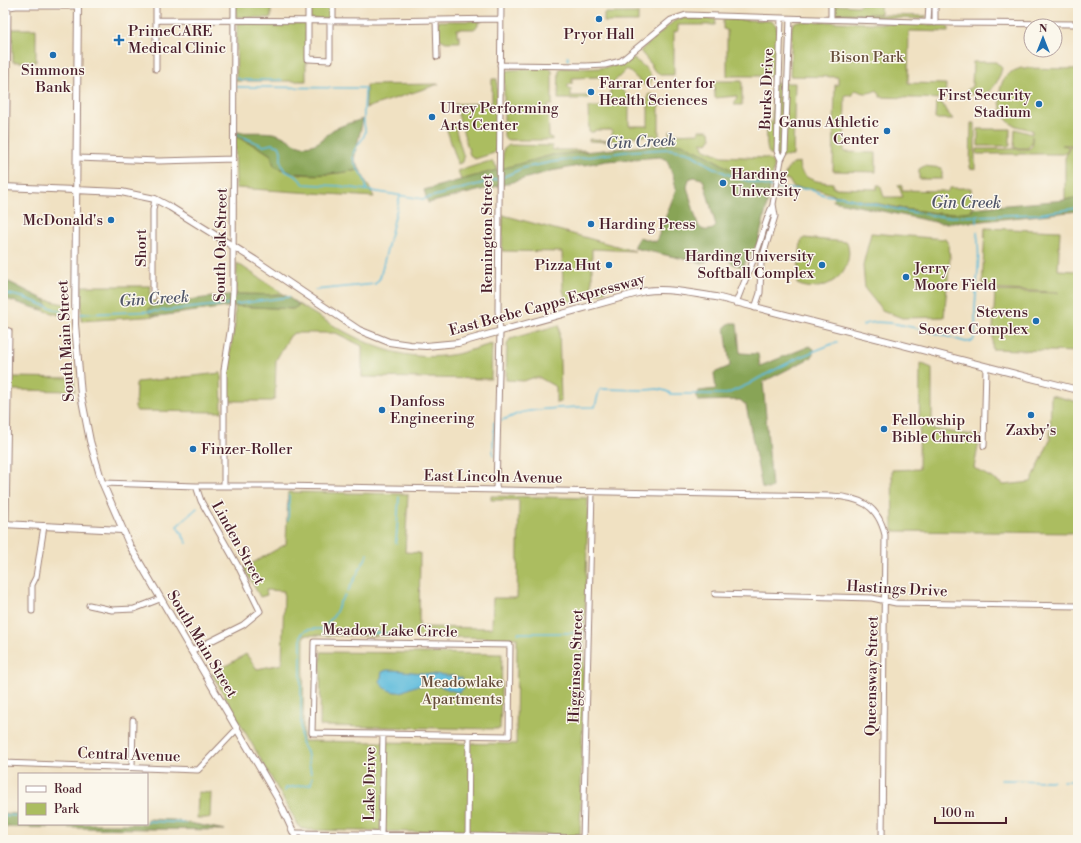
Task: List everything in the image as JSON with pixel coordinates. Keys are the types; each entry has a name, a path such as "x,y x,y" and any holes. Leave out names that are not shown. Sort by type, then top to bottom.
{"main road":[{"name":"South Main Street","path":"78,5 75,324 77,358 90,441 103,483 122,530 160,599 278,799 297,840"},
{"name":"East Beebe Capps Expressway","path":"4,187 121,192 155,199 255,260 359,330 389,342 432,346 458,343 645,291 658,289 687,292 736,303 1078,390"},
{"path":"5,524 122,530"}],"street":[{"path":"156,3 156,69"},
{"name":"South Oak Street","path":"224,486 224,370 231,326 234,248 234,3"},
{"path":"308,3 308,59 330,60 330,23 333,19 333,3"},
{"name":"Remington Street","path":"496,490 500,332 498,311 500,188 500,3"},
{"path":"831,19 832,3"},
{"path":"929,3 931,22"},
{"path":"931,22 933,3"},
{"path":"4,187 5,7 78,5"},
{"path":"500,65 580,66 605,65 621,61 671,20 686,15 790,19 1078,24"},
{"path":"156,20 332,21 500,18"},
{"name":"Burks Drive","path":"780,18 777,151 781,160"},
{"name":"Burks Drive","path":"736,303 757,251 773,204 781,160 785,152 790,19"},
{"path":"436,20 437,57"},
{"path":"77,158 158,161 234,159"},
{"name":"Short","path":"153,298 153,210 155,199"},
{"name":"Burks Drive","path":"755,308 760,293 762,262 775,216 773,204"},
{"path":"5,524 6,331"},
{"path":"984,446 986,367"},
{"name":"East Lincoln Avenue","path":"103,483 196,486 845,496 857,499 869,506 877,515"},
{"name":"Linden Street","path":"191,651 243,625 260,611 235,560 201,501 196,486"},
{"name":"Higginson Street","path":"583,839 592,492"},
{"name":"Queensway Street","path":"877,515 885,535 882,840"},
{"path":"32,611 32,586 36,577 44,526"},
{"name":"Hastings Drive","path":"715,594 872,598 896,603 1078,606"},
{"path":"89,606 112,610 134,608 160,599"},
{"name":"Meadow Lake Circle","path":"314,642 510,645 509,736 469,736 312,733 314,642"},
{"path":"132,767 133,720"},
{"name":"Central Avenue","path":"3,763 198,770 237,729"},
{"name":"Lake Drive","path":"381,834 383,734"},
{"path":"468,836 469,736"},
{"path":"295,833 583,839"}],"green space":[{"path":"236,3 271,3 271,18 236,17"},
{"path":"310,3 331,3 331,19 310,19"},
{"path":"862,3 882,3 880,7 881,14 834,14 834,5 859,6"},
{"path":"604,13 638,13 638,22 604,22"},
{"path":"839,14 927,16 923,19 834,16"},
{"path":"683,18 716,19 715,25 678,25 678,31 674,32 674,75 661,75 653,69 651,64 640,51 674,21"},
{"path":"723,19 771,21 775,24 777,28 777,69 775,74 771,76 727,76 727,30 723,29"},
{"path":"438,21 482,22 478,22 478,26 474,29 457,29 457,36 460,36 460,42 446,42 438,38"},
{"name":"Bison Park","path":"797,21 945,25 949,28 949,32 909,31 908,83 946,84 945,99 880,97 877,90 866,93 856,90 853,92 853,95 845,95 844,152 876,153 876,172 833,171 835,85 838,85 838,77 790,76 792,26"},
{"path":"237,23 306,23 306,81 236,81"},
{"path":"12,29 36,29 36,62 13,62"},
{"path":"631,58 643,66 649,72 651,77 650,84 645,86 627,69 614,82 629,97 629,126 648,126 648,95 651,94 659,98 659,139 656,139 655,135 628,137 628,141 608,142 589,141 589,139 612,141 612,130 595,130 594,132 589,132 588,107 609,107 613,103 613,100 610,100 609,85 611,83 605,77 602,79 601,77 572,78 572,84 568,84 568,89 571,89 571,96 590,96 587,99 558,99 559,70 561,68 605,67 619,64"},
{"path":"973,62 996,62 1002,68 994,86 985,94 972,95 965,92 972,86"},
{"name":"First Security Stadium","path":"1021,68 1078,69 1078,145 1061,145 1068,146 1068,149 1064,154 977,154 977,149 1029,149 1033,145 1032,136 1032,143 1028,148 1014,148 1015,129 1032,134 1032,130 1011,124 1005,118 1001,106 1000,92 1003,80 1008,74"},
{"path":"551,69 552,71 552,105 548,105 549,137 552,138 552,140 505,139 504,72 510,70"},
{"path":"492,79 497,79 497,148 494,153 475,159 470,155 455,104 492,103"},
{"path":"714,81 742,81 742,105 734,105 736,96 715,98"},
{"path":"773,83 795,83 793,156 772,155 767,149 767,123 772,123"},
{"path":"439,84 366,108 366,85"},
{"path":"936,103 942,103 946,111 953,119 935,119"},
{"path":"363,119 354,159 360,170 349,172 306,174 284,170 274,166 271,155 235,136 237,132 273,133 301,146 306,146 315,144 334,129"},
{"path":"971,123 975,123 975,169 970,168"},
{"path":"454,124 464,158 463,162 458,164 446,127"},
{"path":"978,129 1010,129 1010,146 978,146"},
{"path":"670,130 672,130 672,134 699,133 699,130 708,130 710,131 711,139 708,143 700,142 704,145 703,148 722,156 766,158 772,162 774,166 772,178 735,172 706,155 664,144 669,141"},
{"path":"235,136 271,155 274,166 294,173 316,175 360,170 374,197 236,188"},
{"path":"675,143 682,144 706,155 735,172 772,178 758,243 743,266 734,265 724,257 717,254 712,255 706,262 702,263 634,248 639,237 656,242 676,190 674,179 667,160 660,157 606,161 551,171 506,184 428,203 424,190 552,155","holes":["694,177 702,179 716,226 709,230 705,230 698,225 687,187 689,179"]},
{"path":"509,145 552,146 552,150 587,151 552,155 503,169 503,150"},
{"path":"1070,146 1078,146 1078,197 1065,200 1065,158"},
{"path":"487,162 493,162 497,170 461,180 458,171"},
{"path":"799,162 802,173 810,179 833,183 833,188 877,189 877,185 880,185 884,197 903,197 898,185 902,185 902,190 947,192 950,188 971,188 972,211 945,214 904,209 834,195 820,190 793,187 789,180 784,179 790,166"},
{"path":"924,166 942,168 942,179 919,179 919,169"},
{"path":"834,195 904,209 945,214 972,211 972,208 1065,200 1078,197 1078,211 973,222 940,223 833,201"},
{"path":"503,215 635,251 592,249 592,287 606,287 605,292 567,302 563,290 562,252 502,251"},
{"path":"985,228 1060,231 1058,270 1078,271 1078,352 992,349 995,291 1058,292 982,289"},
{"name":"Jerry Moore Field","path":"871,233 945,239 949,245 950,258 944,317 902,318 882,310 865,289 863,265"},
{"name":"Harding University Softball Complex","path":"804,238 847,242 849,253 847,263 843,272 836,279 818,287 807,287 797,284 801,241"},
{"path":"237,263 285,295 236,294"},
{"path":"3,282 9,282 43,299 46,301 47,306 43,309 38,309 3,298"},
{"path":"82,286 151,286 150,298 156,298 156,304 152,306 149,313 159,316 81,321"},
{"path":"236,294 285,295 298,304 298,306 293,309 235,306 159,316 151,314 148,311 149,308 156,304"},
{"path":"43,299 68,305 67,317 38,309 41,309 45,300"},
{"path":"298,304 354,337 392,352 413,356 434,357 457,354 492,344 491,379 362,377 362,346 336,333 294,333 290,336 276,360 274,400 227,401 228,363 235,324 235,306 293,309 298,306"},
{"path":"730,323 737,323 740,353 758,354 760,366 810,346 814,349 812,357 763,382 772,487 768,489 762,488 746,405 740,400 698,401 696,397 699,391 716,389 714,373 730,366 725,327"},
{"path":"559,325 561,402 556,403 556,387 540,378 532,378 524,381 506,380 507,345 510,339"},
{"path":"920,363 932,368 932,429 980,436 974,468 1004,485 1031,482 1050,440 1051,395 1078,402 1078,533 893,531 892,470 919,469"},
{"path":"221,373 222,412 137,411 135,408 137,382"},
{"path":"11,377 74,378 75,391 11,390"},
{"path":"288,492 408,494 405,552 420,553 419,627 492,628 493,598 517,598 519,500 491,500 491,496 588,498 580,835 309,830 300,828 212,674 246,654 257,669 282,664 284,591 266,590 267,595 260,597 244,568 286,544","holes":["304,635 517,638 516,744 303,741"]},
{"name":"Meadowlake Apartments","path":"321,652 502,654 500,729 320,726"},
{"path":"198,792 211,793 210,818 197,818"},
{"path":"3,813 18,814 18,825 148,825 148,819 174,820 225,830 3,827"}],"water":[{"path":"387,670 452,676 462,678 465,683 460,692 439,686 426,685 396,692 386,689 380,682 382,672"}],"waterway":[{"path":"236,78 242,80 282,80"},
{"path":"237,87 364,88 365,131 363,138 355,149 353,156 355,165 365,181 366,190"},
{"path":"236,134 264,146 272,144 279,146 281,151 281,162 284,170 297,177 304,184 340,186 423,199 498,179"},
{"name":"Gin Creek","path":"501,178 523,168 552,162 631,151 669,149 688,152 712,167 734,177 774,188"},
{"name":"Gin Creek","path":"778,188 809,189 824,195 844,197 904,211 945,217 1038,214 1078,208"},
{"name":"Gin Creek","path":"315,290 375,284 380,278 400,196"},
{"name":"Gin Creek","path":"977,215 977,223"},
{"path":"863,325 872,323 898,324 966,342 973,341 975,330 978,261 977,232"},
{"name":"Gin Creek","path":"3,293 22,297 65,313 72,314"},
{"name":"Gin Creek","path":"236,304 289,297"},
{"name":"Gin Creek","path":"80,314 160,311 229,304"},
{"path":"501,420 521,413 533,411 560,408 595,407 599,391 602,389 658,389 671,394 727,394 800,357 837,342"},
{"path":"493,455 494,422"},
{"path":"288,520 289,494"},
{"path":"396,543 399,497"},
{"path":"187,543 177,526 197,508"},
{"path":"348,591 368,554"},
{"path":"345,595 335,614 323,629 323,633 393,633"},
{"path":"311,773 307,752 301,742 301,636 302,633 307,630 323,629"},
{"path":"518,633 584,633"},
{"path":"285,791 286,788 311,784 312,777"},
{"path":"1001,780 1053,781"},
{"path":"1063,781 1078,781"},
{"path":"3,815 18,816"},
{"path":"148,821 186,823"}],"place":[{"name":"Pryor Hall","path":"599,19"},
{"name":"PrimeCARE Medical Clinic","path":"119,40"},
{"name":"Simmons Bank","path":"53,55"},
{"name":"Farrar Center for Health Sciences","path":"591,92"},
{"name":"First Security Stadium","path":"1039,104"},
{"name":"Ulrey Performing Arts Center","path":"432,117"},
{"name":"Ganus Athletic Center","path":"887,131"},
{"name":"Harding University","path":"723,183"},
{"name":"McDonald's","path":"111,220"},
{"name":"Harding Press","path":"591,224"},
{"name":"Pizza Hut","path":"609,265"},
{"name":"Harding University Softball Complex","path":"822,265"},
{"name":"Jerry Moore Field","path":"906,277"},
{"name":"Stevens Soccer Complex","path":"1036,321"},
{"name":"Danfoss Engineering","path":"382,410"},
{"name":"Zaxby's","path":"1031,415"},
{"name":"Fellowship Bible Church","path":"884,429"},
{"name":"Finzer-Roller","path":"193,449"}]}
